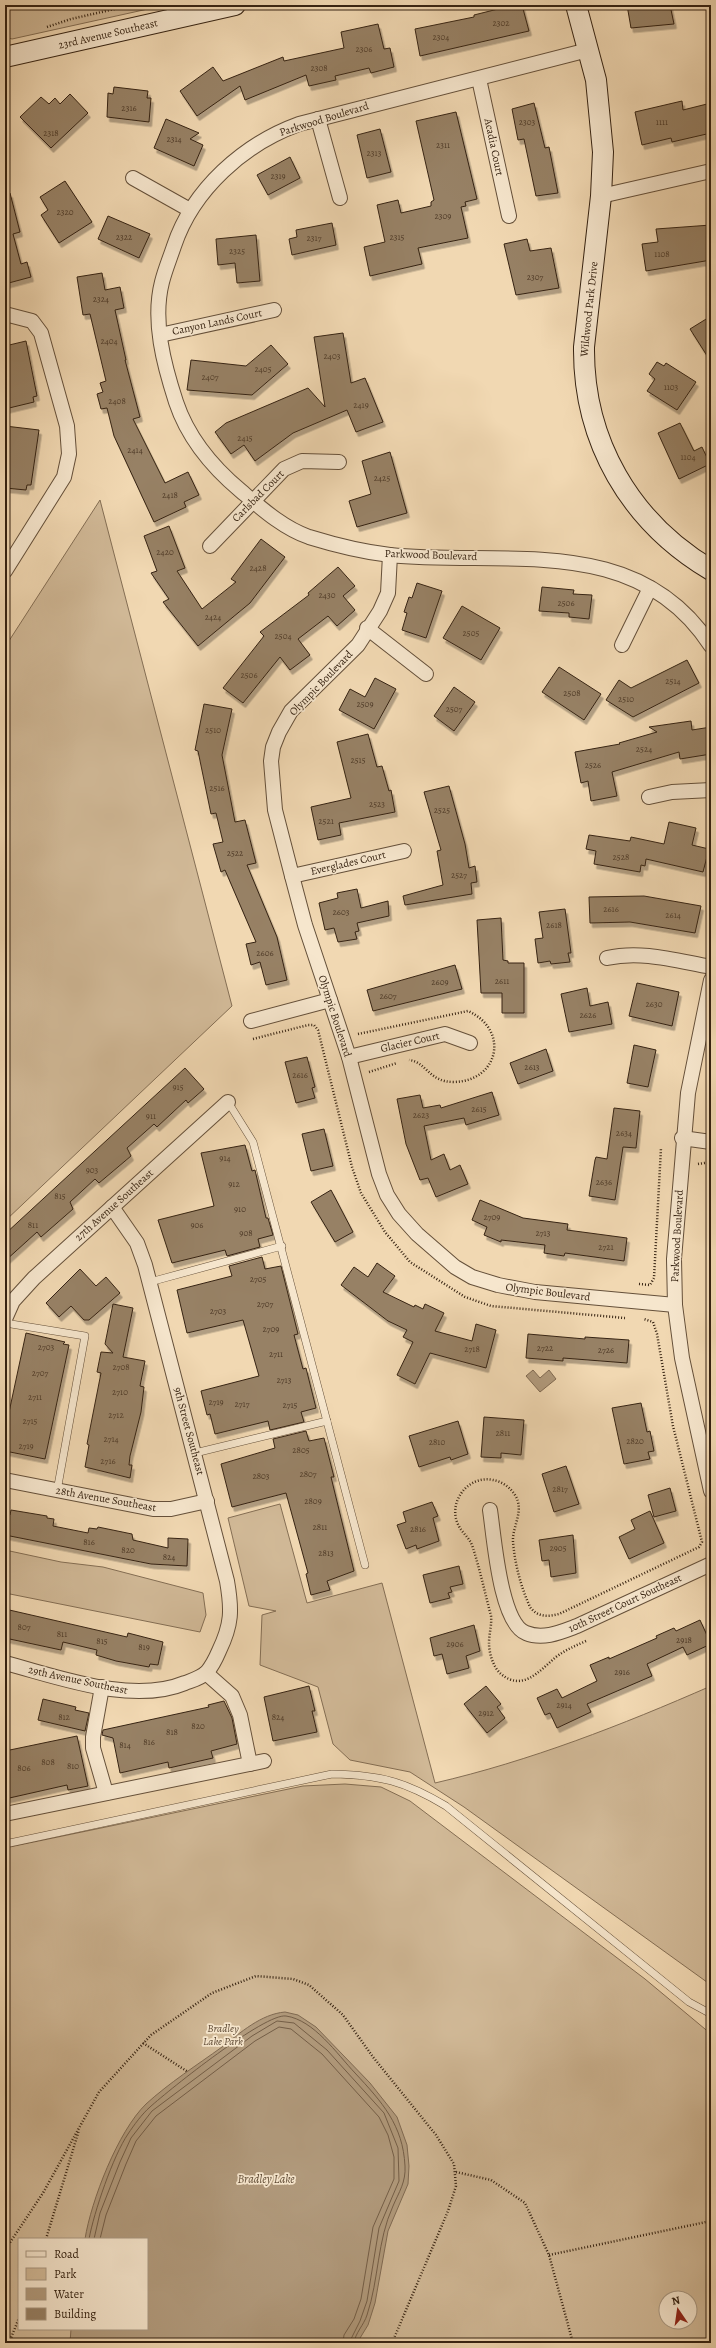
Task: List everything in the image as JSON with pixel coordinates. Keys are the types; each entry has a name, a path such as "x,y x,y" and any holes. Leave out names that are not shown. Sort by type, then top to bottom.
{"street":[{"name":"23rd Avenue Southeast","path":"5,57 235,5"},
{"name":"Wildwood Park Drive","path":"576,5 596,80 603,152 601,196 584,347 584,368 590,414 608,458 630,498 664,536 682,552 711,570"},
{"name":"Parkwood Boulevard","path":"588,50 318,119 278,132 246,152 222,172 190,210 177,237 161,284 160,335 173,393 189,434 205,456 230,482 273,518 307,536 390,555 565,561 596,566 632,579 650,588 672,603 692,621 711,646"},
{"name":"Acadia Court","path":"479,78 509,216"},
{"path":"318,119 340,198"},
{"path":"601,196 711,172"},
{"path":"133,178 190,210"},
{"name":"Canyon Lands Court","path":"160,335 274,310"},
{"path":"5,314 32,321 41,333 68,426 69,454 64,477 5,571"},
{"name":"Carlsbad Court","path":"210,546 252,501 292,464 302,461 324,460 339,462"},
{"name":"Olympic Boulevard","path":"390,555 388,593 380,611 358,645 291,711 279,732 273,747 271,761 275,810 305,925 349,1056 369,1142 387,1195 399,1214 417,1234 454,1267 472,1277 491,1283 535,1292 675,1305"},
{"path":"622,645 650,588"},
{"path":"368,628 426,674"},
{"path":"649,797 672,792 711,790"},
{"name":"Everglades Court","path":"292,876 404,851"},
{"path":"608,958 624,954 640,954 711,967"},
{"name":"Parkwood Boulevard","path":"711,980 688,1093 682,1138 674,1259 675,1305 682,1358 711,1491"},
{"path":"251,1021 330,1000"},
{"name":"Glacier Court","path":"349,1056 445,1034 470,1043"},
{"name":"27th Avenue Southeast","path":"6,1318 22,1290 228,1102"},
{"path":"682,1138 711,1142"},
{"name":"9th Street Southeast","path":"112,1207 137,1243 150,1282 195,1453 230,1602 230,1626 210,1667"},
{"name":"28th Avenue Southeast","path":"5,1480 153,1509 171,1509 207,1501"},
{"name":"10th Street Court Southeast","path":"490,1510 500,1574 509,1613 519,1630 535,1636 558,1633 577,1626 711,1564"},
{"name":"29th Avenue Southeast","path":"5,1663 124,1692 163,1690 197,1679 210,1667"},
{"path":"5,1814 257,1762 232,1696 210,1667"},
{"path":"102,1687 93,1737 93,1748 106,1793"}],"lane":[{"path":"228,1102 253,1142 282,1246 365,1566"},
{"path":"150,1282 282,1246"},
{"path":"6,1318 85,1336 57,1491"},
{"path":"195,1453 327,1421"},
{"path":"5,1844 332,1774 360,1775 392,1780 418,1789 446,1806 689,2002 711,2014"}],"path":[{"path":"44,28 71,19 132,5"},
{"path":"356,1028 359,1036 457,1012 468,1011 478,1015 493,1034 495,1054 490,1063 472,1077 456,1082 442,1081 427,1073 418,1061 410,1060 370,1071 367,1073 368,1077"},
{"path":"253,1039 308,1025 314,1025 318,1030 352,1168 361,1193 385,1232 410,1262 465,1297 491,1306 629,1318"},
{"path":"635,1284 650,1285 654,1278 661,1148"},
{"path":"696,1169 698,1165 711,1162"},
{"path":"588,1640 565,1651 536,1676 528,1680 513,1680 500,1673 492,1660 489,1643 492,1625 491,1616 473,1548 469,1537 457,1522 455,1507 463,1491 474,1482 490,1479 502,1483 515,1495 519,1510 513,1540 517,1568 530,1607 533,1612 540,1615 559,1614 699,1547 702,1542 673,1426 657,1334 653,1322 637,1319"},
{"path":"5,2250 43,2193 99,2092 151,2034 212,1993 256,1976 293,1979 309,1985 343,2015 373,2057 436,2135 454,2164 456,2172 456,2186 448,2211 392,2343"},
{"path":"143,2043 188,2072"},
{"path":"46,2238 80,2126"},
{"path":"456,2172 491,2180 525,2203 549,2255 573,2343"},
{"path":"549,2255 711,2221"},
{"path":"9,2343 18,2320"}],"green space":[{"path":"5,5 166,5 12,39 5,37"},
{"path":"100,500 232,1006 5,1221 5,647"},
{"path":"280,1504 307,1603 382,1583 435,1783 541,1753 644,1715 711,1686 711,1985 464,1807 410,1772 350,1760 333,1744 318,1687 260,1665 262,1615 276,1611 249,1606 228,1518"},
{"path":"5,1550 61,1562 103,1567 203,1593 206,1615 200,1632 5,1593"},
{"name":"Bradley Lake Park","path":"345,1784 381,1787 410,1801 645,1979 711,2034 711,2343 5,2343 5,1848 303,1786"}],"water":[{"path":"533,1370 540,1378 549,1370 556,1379 540,1392 526,1376"},
{"name":"Bradley Lake","path":"285,2012 298,2015 316,2027 370,2083 397,2117 407,2145 409,2166 408,2184 388,2231 375,2303 368,2325 357,2343 70,2343 71,2330 148,2330 148,2238 85,2238 93,2206 107,2167 126,2131 146,2104 174,2081 251,2025 268,2016"}],"building":[{"path":"514,5 522,5 529,31 420,56 415,29 474,17 474,15"},
{"path":"627,5 670,5 674,24 631,28"},
{"path":"378,24 384,49 390,48 394,67 371,73 369,68 335,76 336,80 309,86 306,75 245,100 240,86 197,116 180,91 213,67 223,81 283,57 284,61 344,48 341,32"},
{"path":"114,87 148,91 147,98 151,98 149,122 107,117 108,93 113,94"},
{"path":"70,94 88,113 51,148 20,117 41,97 49,104 55,98 60,104"},
{"path":"682,101 683,110 711,103 711,133 672,142 671,138 642,145 635,112"},
{"path":"534,103 545,148 549,147 558,193 536,196 524,139 518,140 512,109"},
{"path":"456,112 477,199 465,202 466,206 461,207 468,238 418,248 422,264 370,276 364,247 385,242 377,205 398,200 401,213 431,206 431,202 434,200 416,121"},
{"path":"166,119 199,133 190,139 203,145 194,166 154,148"},
{"path":"380,129 391,172 367,178 357,135"},
{"path":"290,157 300,178 268,195 257,175"},
{"path":"65,181 92,222 59,243 41,215 48,210 40,197"},
{"path":"10,193 20,232 13,234 21,264 27,262 31,277 5,284 5,194"},
{"path":"108,216 150,234 139,258 98,239"},
{"path":"332,223 336,245 292,255 289,239 297,237 296,230"},
{"path":"711,225 711,260 646,271 642,244 658,242 656,229"},
{"path":"256,235 260,281 237,283 235,263 218,265 216,239"},
{"path":"527,239 530,251 551,248 559,288 516,295 504,244"},
{"path":"102,273 105,290 120,287 124,308 115,310 125,360 140,417 133,419 165,483 188,472 199,495 184,502 186,507 154,522 114,436 107,408 101,409 97,394 103,392 100,383 106,381 90,314 83,315 77,277"},
{"path":"711,316 711,362 690,329"},
{"path":"343,333 351,383 365,378 383,422 356,432 347,410 293,433 255,461 244,445 231,454 215,432 226,423 308,388 325,407 314,337"},
{"path":"26,341 37,396 33,397 34,402 5,409 5,346"},
{"path":"271,345 288,364 252,395 187,390 191,360 246,366"},
{"path":"657,362 664,366 666,363 696,382 677,410 647,391 655,379 649,374"},
{"path":"680,423 694,451 702,447 710,464 679,479 658,433"},
{"path":"5,426 39,430 31,485 27,485 26,490 5,488"},
{"path":"390,452 407,513 357,527 349,501 371,494 362,461"},
{"path":"169,526 185,568 177,571 202,609 236,582 231,579 261,539 285,557 250,603 198,646 163,602 169,599 151,573 157,571 144,536"},
{"path":"338,567 355,586 343,596 355,610 337,626 328,616 298,639 310,655 290,670 280,657 243,703 223,688 264,636 260,632 309,595 308,593"},
{"path":"417,583 442,591 426,638 402,630 407,613 404,612 409,597 412,598"},
{"path":"542,587 574,590 573,594 592,595 589,619 569,617 569,613 539,611"},
{"path":"462,606 500,628 481,660 443,638"},
{"path":"687,660 699,683 633,717 606,700 619,680 631,688"},
{"path":"559,667 601,694 584,720 542,692"},
{"path":"375,678 396,689 374,729 339,710 350,689 365,697"},
{"path":"454,687 475,702 454,731 434,716"},
{"path":"204,704 232,709 222,755 235,822 245,820 256,863 247,865 277,937 287,980 266,985 260,962 251,965 246,944 256,942 225,870 221,872 213,844 223,842 216,813 211,814 198,751 195,750"},
{"path":"691,721 692,730 711,727 711,754 680,759 679,752 612,772 617,796 591,801 588,781 581,783 575,752 620,744 619,743 657,732 649,727"},
{"path":"368,734 377,767 382,766 389,791 391,790 395,812 339,823 341,835 318,840 311,807 351,798 337,742"},
{"path":"449,786 465,844 469,868 475,866 477,882 471,883 472,894 405,905 403,896 443,885 437,851 441,850 424,792"},
{"path":"669,822 696,828 692,845 709,849 703,872 646,859 645,866 641,865 640,872 594,864 596,851 586,849 589,835 630,841 631,837 664,844"},
{"path":"357,889 361,908 388,901 389,916 357,923 359,931 355,932 357,939 338,942 334,928 325,930 319,903 338,898 337,893"},
{"path":"644,896 701,906 695,933 630,922 590,923 589,897"},
{"path":"565,909 571,953 568,953 570,962 551,964 550,961 538,963 535,939 543,938 539,912"},
{"path":"501,918 503,960 508,961 508,963 524,963 524,1013 502,1013 502,993 481,993 477,920"},
{"path":"455,965 462,989 373,1011 367,990"},
{"path":"637,983 679,992 672,1026 629,1016"},
{"path":"587,988 590,1006 608,1002 612,1024 569,1032 561,994"},
{"path":"634,1045 656,1050 648,1087 627,1083"},
{"path":"546,1049 553,1071 518,1084 510,1063"},
{"path":"307,1057 315,1087 312,1088 315,1098 296,1103 285,1062"},
{"path":"185,1068 204,1089 188,1103 186,1100 157,1127 154,1124 127,1148 131,1156 99,1183 95,1179 70,1202 73,1209 41,1237 37,1232 5,1261 5,1234"},
{"path":"492,1092 499,1115 466,1125 464,1118 424,1126 431,1160 444,1154 450,1170 460,1165 468,1184 436,1197 428,1178 420,1180 406,1144 397,1099 420,1095 423,1108 440,1105 441,1108"},
{"path":"614,1108 640,1111 636,1148 623,1147 615,1200 589,1196 596,1157 607,1159"},
{"path":"324,1129 333,1166 311,1171 302,1134"},
{"path":"245,1145 252,1171 255,1170 266,1218 268,1218 273,1235 258,1239 260,1247 227,1256 225,1250 172,1263 158,1220 214,1206 201,1153"},
{"path":"331,1190 353,1232 335,1242 311,1202"},
{"path":"480,1200 523,1218 568,1224 567,1230 627,1238 624,1261 565,1253 564,1256 544,1253 545,1245 501,1240 501,1242 484,1235 487,1227 472,1220"},
{"path":"262,1257 265,1269 281,1266 298,1334 294,1335 303,1369 306,1368 316,1408 301,1412 304,1422 270,1430 268,1421 215,1434 210,1414 207,1415 201,1391 259,1376 243,1320 187,1333 177,1290 232,1276 229,1266"},
{"path":"377,1263 395,1276 383,1292 414,1307 415,1305 423,1309 425,1304 444,1313 435,1331 472,1341 476,1324 496,1330 486,1368 430,1353 415,1384 397,1375 413,1342 403,1337 407,1330 388,1321 341,1285 354,1267 368,1277"},
{"path":"80,1269 96,1286 106,1277 120,1293 89,1320 84,1320 71,1306 59,1317 46,1303"},
{"path":"113,1304 133,1308 123,1357 145,1361 140,1386 144,1387 141,1412 130,1456 129,1465 132,1465 130,1478 85,1467 89,1445 87,1444 101,1373 97,1372 101,1352 113,1353 105,1344"},
{"path":"26,1333 65,1342 63,1344 69,1345 45,1459 5,1451 5,1431"},
{"path":"528,1334 585,1339 585,1337 629,1340 627,1363 563,1358 563,1361 526,1358"},
{"path":"641,1403 647,1432 650,1431 654,1451 648,1452 650,1459 624,1464 612,1408"},
{"path":"484,1417 524,1420 521,1455 501,1453 501,1458 481,1457"},
{"path":"458,1421 468,1454 451,1460 450,1457 419,1467 409,1436"},
{"path":"306,1431 309,1441 324,1438 334,1477 331,1477 354,1571 327,1581 330,1590 311,1595 306,1574 308,1573 286,1493 232,1507 221,1464 275,1448 273,1439"},
{"path":"566,1466 579,1504 554,1512 542,1474"},
{"path":"670,1488 676,1511 654,1517 648,1495"},
{"path":"432,1502 438,1516 433,1518 439,1541 417,1549 416,1545 406,1549 397,1525 406,1522 403,1512"},
{"path":"11,1510 47,1516 47,1518 54,1519 53,1526 88,1533 89,1528 97,1529 98,1527 132,1534 133,1540 168,1548 168,1538 188,1539 187,1566 151,1564 5,1535 5,1514 10,1515"},
{"path":"650,1511 664,1543 629,1559 619,1537 635,1529 631,1520"},
{"path":"573,1535 576,1573 551,1577 549,1560 542,1561 539,1540"},
{"path":"459,1566 463,1584 450,1587 452,1592 448,1593 450,1598 430,1603 423,1575"},
{"path":"5,1609 127,1637 128,1633 163,1642 158,1665 150,1664 149,1667 116,1661 96,1655 97,1650 63,1642 61,1650 5,1638"},
{"path":"700,1620 711,1644 687,1655 683,1647 647,1664 652,1676 587,1704 591,1712 557,1728 550,1713 545,1715 537,1698 557,1689 562,1698 597,1681 590,1665 609,1657 609,1659 657,1638 656,1636 674,1628 676,1631"},
{"path":"474,1625 480,1651 466,1656 469,1668 447,1674 442,1654 434,1656 430,1638"},
{"path":"309,1686 315,1711 312,1711 317,1732 273,1741 264,1697"},
{"path":"486,1686 501,1704 497,1707 505,1718 487,1733 464,1704"},
{"path":"43,1699 76,1707 75,1710 89,1713 85,1731 38,1720"},
{"path":"224,1701 232,1718 237,1744 211,1751 213,1758 169,1768 168,1762 120,1773 113,1738 102,1735 103,1730 209,1707 208,1705"},
{"path":"77,1736 88,1786 68,1790 67,1785 5,1799 5,1751"}]}
